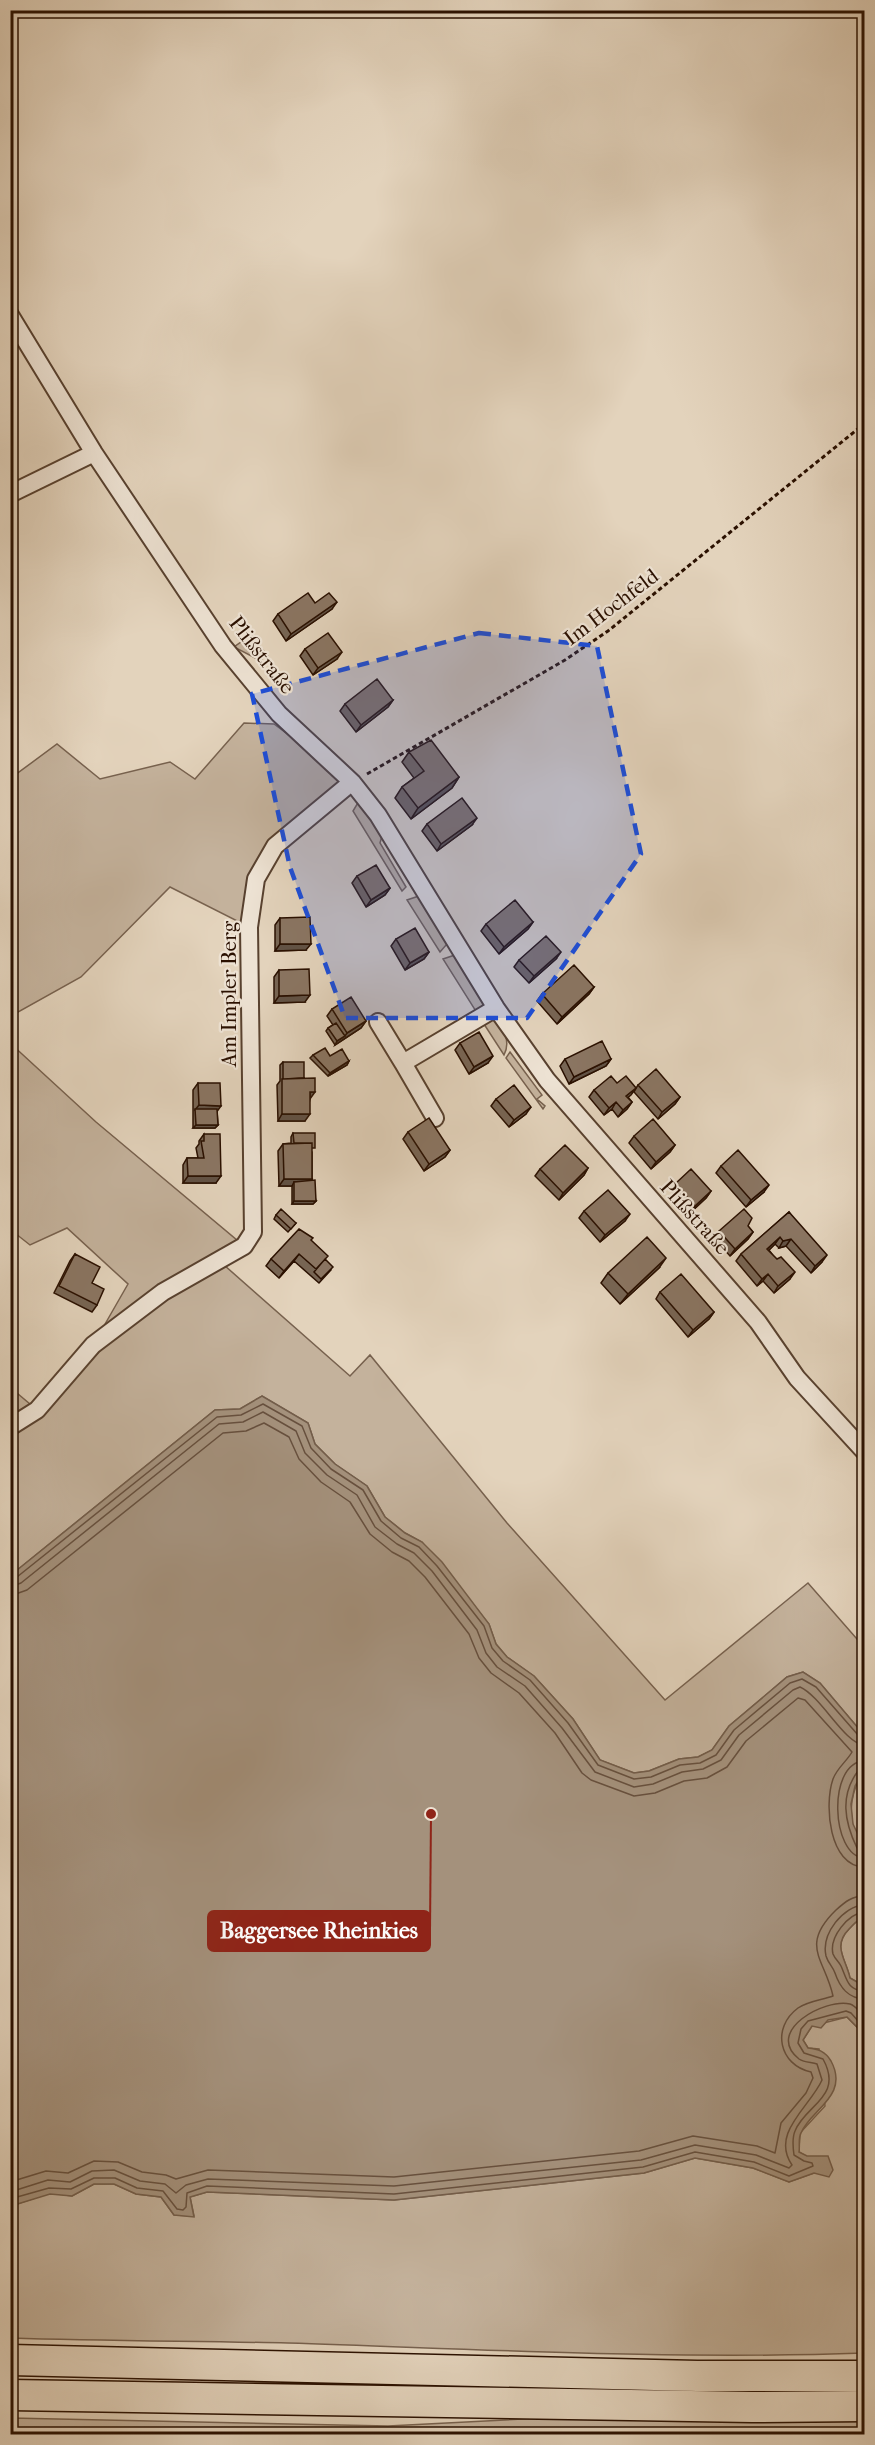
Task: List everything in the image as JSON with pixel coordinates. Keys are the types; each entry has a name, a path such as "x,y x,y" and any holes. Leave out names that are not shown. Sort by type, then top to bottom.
{"highway":[{"path":"10,2360 697,2376 864,2376"},
{"path":"10,2395 752,2408 864,2406"}],"street":[{"name":"Plißstraße","path":"10,315 94,453 246,676 279,714 352,782 378,816 496,1008 547,1080 758,1322 797,1378 864,1451"},
{"path":"10,494 94,453"},
{"name":"Am Impler Berg","path":"10,1426 37,1410 93,1345 163,1292 244,1246 253,1232 249,927 256,879 275,846 352,782"},
{"path":"403,1063 496,1008"},
{"path":"378,1022 435,1118"}],"path":[{"name":"Im Hochfeld","path":"352,782 565,660 608,631 864,423"}],"highlighted area":[{"path":"479,633 597,646 641,854 527,1018 345,1018 290,867 252,694"}],"shaded area":[{"path":"251,635 268,656 265,658 258,649 262,660 255,651 261,661 234,647"},
{"path":"244,723 274,724 352,782 275,846 249,927 170,887 81,977 11,1016 11,778 57,744 100,779 170,762 195,779"},
{"path":"359,801 382,836 380,843 406,887 402,891 353,811"},
{"path":"419,896 447,944 440,952 407,900"},
{"path":"455,955 483,1003 482,1009 477,1013 443,959"},
{"path":"492,1019 505,1035 507,1045 504,1055 482,1021"},
{"path":"10,1043 96,1122 244,1246 93,1345 128,1284 67,1228 30,1245 11,1230"},
{"path":"510,1052 542,1095 537,1099 545,1106 543,1109 506,1058"},
{"path":"224,1265 350,1376 370,1355 507,1523 665,1700 808,1583 864,1647 864,1735 820,1683 803,1672 787,1677 729,1726 712,1750 698,1757 679,1759 649,1771 634,1773 600,1760 573,1719 534,1676 507,1657 496,1644 489,1624 422,1542 405,1533 385,1517 367,1486 335,1464 315,1444 308,1423 262,1396 240,1409 215,1410 11,1575 11,1388 37,1410 38,1416 114,1336 142,1313"},
{"path":"864,1771 864,1847 854,1829 851,1809 855,1789"},
{"path":"864,1918 864,1986 850,1978 841,1942 849,1929"},
{"path":"847,2017 859,2029 864,2027 864,2353 648,2354 288,2343 11,2338 11,2206 50,2193 72,2196 94,2184 114,2184 136,2194 161,2197 174,2215 194,2216 190,2197 207,2192 394,2200 644,2173 695,2158 753,2168 789,2182 814,2173 806,2156 799,2152 800,2133 825,2106 819,2049 808,2048 803,2040 812,2026"},
{"path":"752,2407 864,2417 864,2434 11,2434 11,2418 388,2426"}],"water":[{"path":"262,1396 308,1423 315,1444 335,1464 367,1486 385,1517 405,1533 422,1542 442,1562 489,1624 496,1644 507,1657 534,1676 573,1719 600,1760 634,1773 649,1771 679,1759 698,1757 712,1750 729,1726 787,1677 803,1672 820,1683 864,1735 864,1771 855,1786 851,1804 853,1824 864,1847 864,1918 859,1919 844,1935 841,1947 850,1978 864,1986 864,2027 859,2029 847,2017 828,2020 821,2028 812,2026 803,2040 808,2048 826,2055 836,2073 836,2084 832,2093 806,2125 799,2140 799,2152 807,2156 828,2156 833,2170 829,2177 814,2173 789,2182 753,2168 695,2158 644,2173 394,2200 207,2192 190,2197 194,2217 174,2215 161,2197 136,2194 114,2184 94,2184 72,2196 50,2194 11,2206 11,1575 215,1410 240,1409"}],"building":[{"path":"308,593 315,603 329,593 337,602 291,634 278,614"},
{"path":"328,633 342,652 318,668 305,649"},
{"path":"377,679 393,700 361,725 345,704"},
{"path":"431,740 459,777 418,808 402,787 424,771 409,752"},
{"path":"462,798 477,818 441,844 427,824"},
{"path":"376,865 390,888 371,900 357,876"},
{"path":"515,900 533,922 504,947 486,924"},
{"path":"310,917 311,944 280,944 280,918"},
{"path":"415,928 429,952 410,963 396,939"},
{"path":"546,936 561,952 534,976 519,960"},
{"path":"574,965 594,987 562,1017 542,994"},
{"path":"309,969 310,995 279,996 279,970"},
{"path":"351,997 366,1021 347,1033 332,1009"},
{"path":"336,1023 345,1036 337,1041 328,1028"},
{"path":"479,1032 493,1056 474,1067 460,1043"},
{"path":"602,1041 611,1059 574,1077 565,1059"},
{"path":"325,1048 330,1056 342,1049 349,1061 330,1073 313,1055"},
{"path":"283,1062 304,1062 304,1078 283,1079"},
{"path":"656,1069 680,1097 662,1112 638,1085"},
{"path":"611,1076 617,1083 626,1076 636,1088 626,1096 632,1102 623,1110 616,1102 609,1108 594,1090"},
{"path":"315,1078 315,1092 310,1092 310,1114 282,1114 282,1079"},
{"path":"198,1083 220,1083 221,1106 199,1105"},
{"path":"514,1085 531,1107 514,1120 496,1099"},
{"path":"195,1109 217,1109 218,1125 196,1125"},
{"path":"429,1118 450,1150 429,1164 408,1132"},
{"path":"653,1119 675,1145 656,1162 634,1136"},
{"path":"293,1133 315,1133 315,1148 312,1148 312,1143 294,1143"},
{"path":"204,1134 220,1134 221,1176 188,1176 187,1158 204,1158 201,1141 204,1141"},
{"path":"312,1143 312,1179 284,1179 283,1144"},
{"path":"565,1145 588,1168 563,1193 540,1169"},
{"path":"738,1150 769,1185 751,1200 721,1166"},
{"path":"691,1169 711,1191 695,1206 675,1184"},
{"path":"315,1180 316,1201 294,1201 294,1182"},
{"path":"608,1190 630,1214 605,1235 584,1211"},
{"path":"281,1209 296,1223 291,1229 276,1215"},
{"path":"744,1209 752,1218 748,1226 753,1232 735,1249 719,1231"},
{"path":"789,1212 827,1255 815,1266 791,1239 783,1241 780,1237 767,1249 777,1259 781,1257 795,1272 778,1286 768,1274 762,1279 741,1254"},
{"path":"299,1229 313,1238 311,1240 328,1256 316,1269 299,1254 284,1271 271,1259"},
{"path":"647,1237 666,1258 628,1294 608,1273"},
{"path":"75,1254 100,1267 92,1283 104,1289 97,1305 59,1286"},
{"path":"325,1259 333,1267 321,1279 314,1272"},
{"path":"681,1274 714,1312 693,1330 660,1292"}],"place":[{"name":"Baggersee Rheinkies","path":"431,1814"}]}
